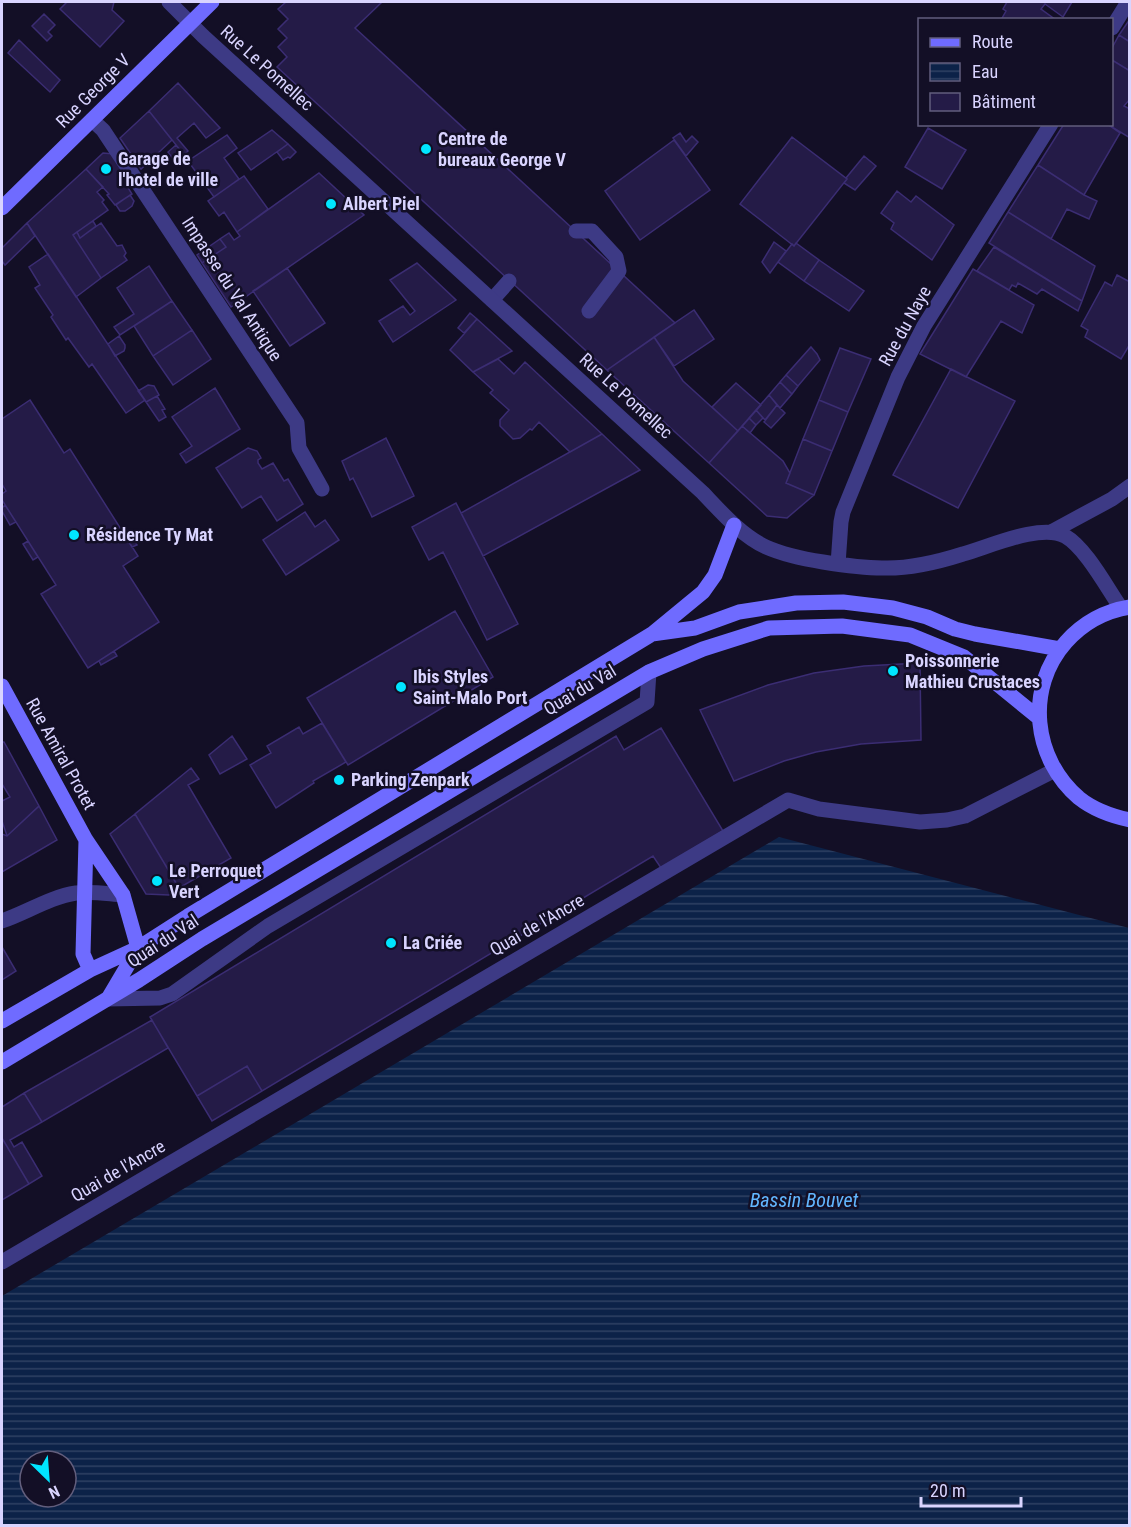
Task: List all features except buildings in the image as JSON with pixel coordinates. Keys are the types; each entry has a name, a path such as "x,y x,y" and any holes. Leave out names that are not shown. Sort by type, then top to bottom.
{"main road":[{"name":"Rue George V","path":"2,208 212,2"},
{"path":"652,634 703,592 715,575 734,525"},
{"name":"Quai du Val","path":"2,1021 90,970 138,948 652,634 695,628 739,612 796,603 843,603 893,608 975,634 1060,649"},
{"path":"1125,608 1103,614 1087,623 1060,649 1050,664 1043,682 1039,718 1041,736 1047,754 1067,786 1098,810 1130,820"},
{"name":"Quai du Val","path":"2,1062 212,933 649,672 703,649 769,628 842,626 910,635 964,657 1039,718"},
{"name":"Rue Amiral Protet","path":"2,686 86,840 123,895 138,948"},
{"name":"Rue Amiral Protet","path":"86,840 83,954 90,970"},
{"name":"Quai du Val","path":"107,999 138,948"}],"street":[{"name":"Rue Le Pomellec","path":"169,2 203,36 695,485 734,525 765,546 800,559 884,568 915,566 962,555 1028,534 1050,532 1112,499 1130,486"},
{"path":"1113,26 1128,2"},
{"name":"Impasse du Val Antique","path":"92,120 104,130 297,423 299,448 322,489"},
{"name":"Rue du Naye","path":"838,564 843,512 908,358 924,326 1050,126"},
{"path":"576,231 592,231 616,257 619,271 589,311"},
{"path":"492,300 509,281"},
{"path":"1050,532 1065,537 1080,549 1125,608"},
{"path":"107,999 160,998 172,994 268,926 647,702 649,672"},
{"name":"Quai de l'Ancre","path":"2,1262 788,800 819,809 920,822 947,820 965,816 1055,770"},
{"path":"2,921 74,893 123,895"}],"water":[{"name":"Bassin Bouvet","path":"779,837 1129,928 1129,1525 2,1525 2,1296"}],"place":[{"name":"Centre de bureaux George V","path":"426,149"},
{"name":"Garage de l'hotel de ville","path":"106,169"},
{"name":"Albert Piel","path":"331,204"},
{"name":"Résidence Ty Mat","path":"74,535"},
{"name":"Poissonnerie Mathieu Crustaces","path":"893,671"},
{"name":"Ibis Styles Saint-Malo Port","path":"401,687"},
{"name":"Parking Zenpark","path":"339,780"},
{"name":"Le Perroquet Vert","path":"157,881"},
{"name":"La Criée","path":"391,943"}]}
